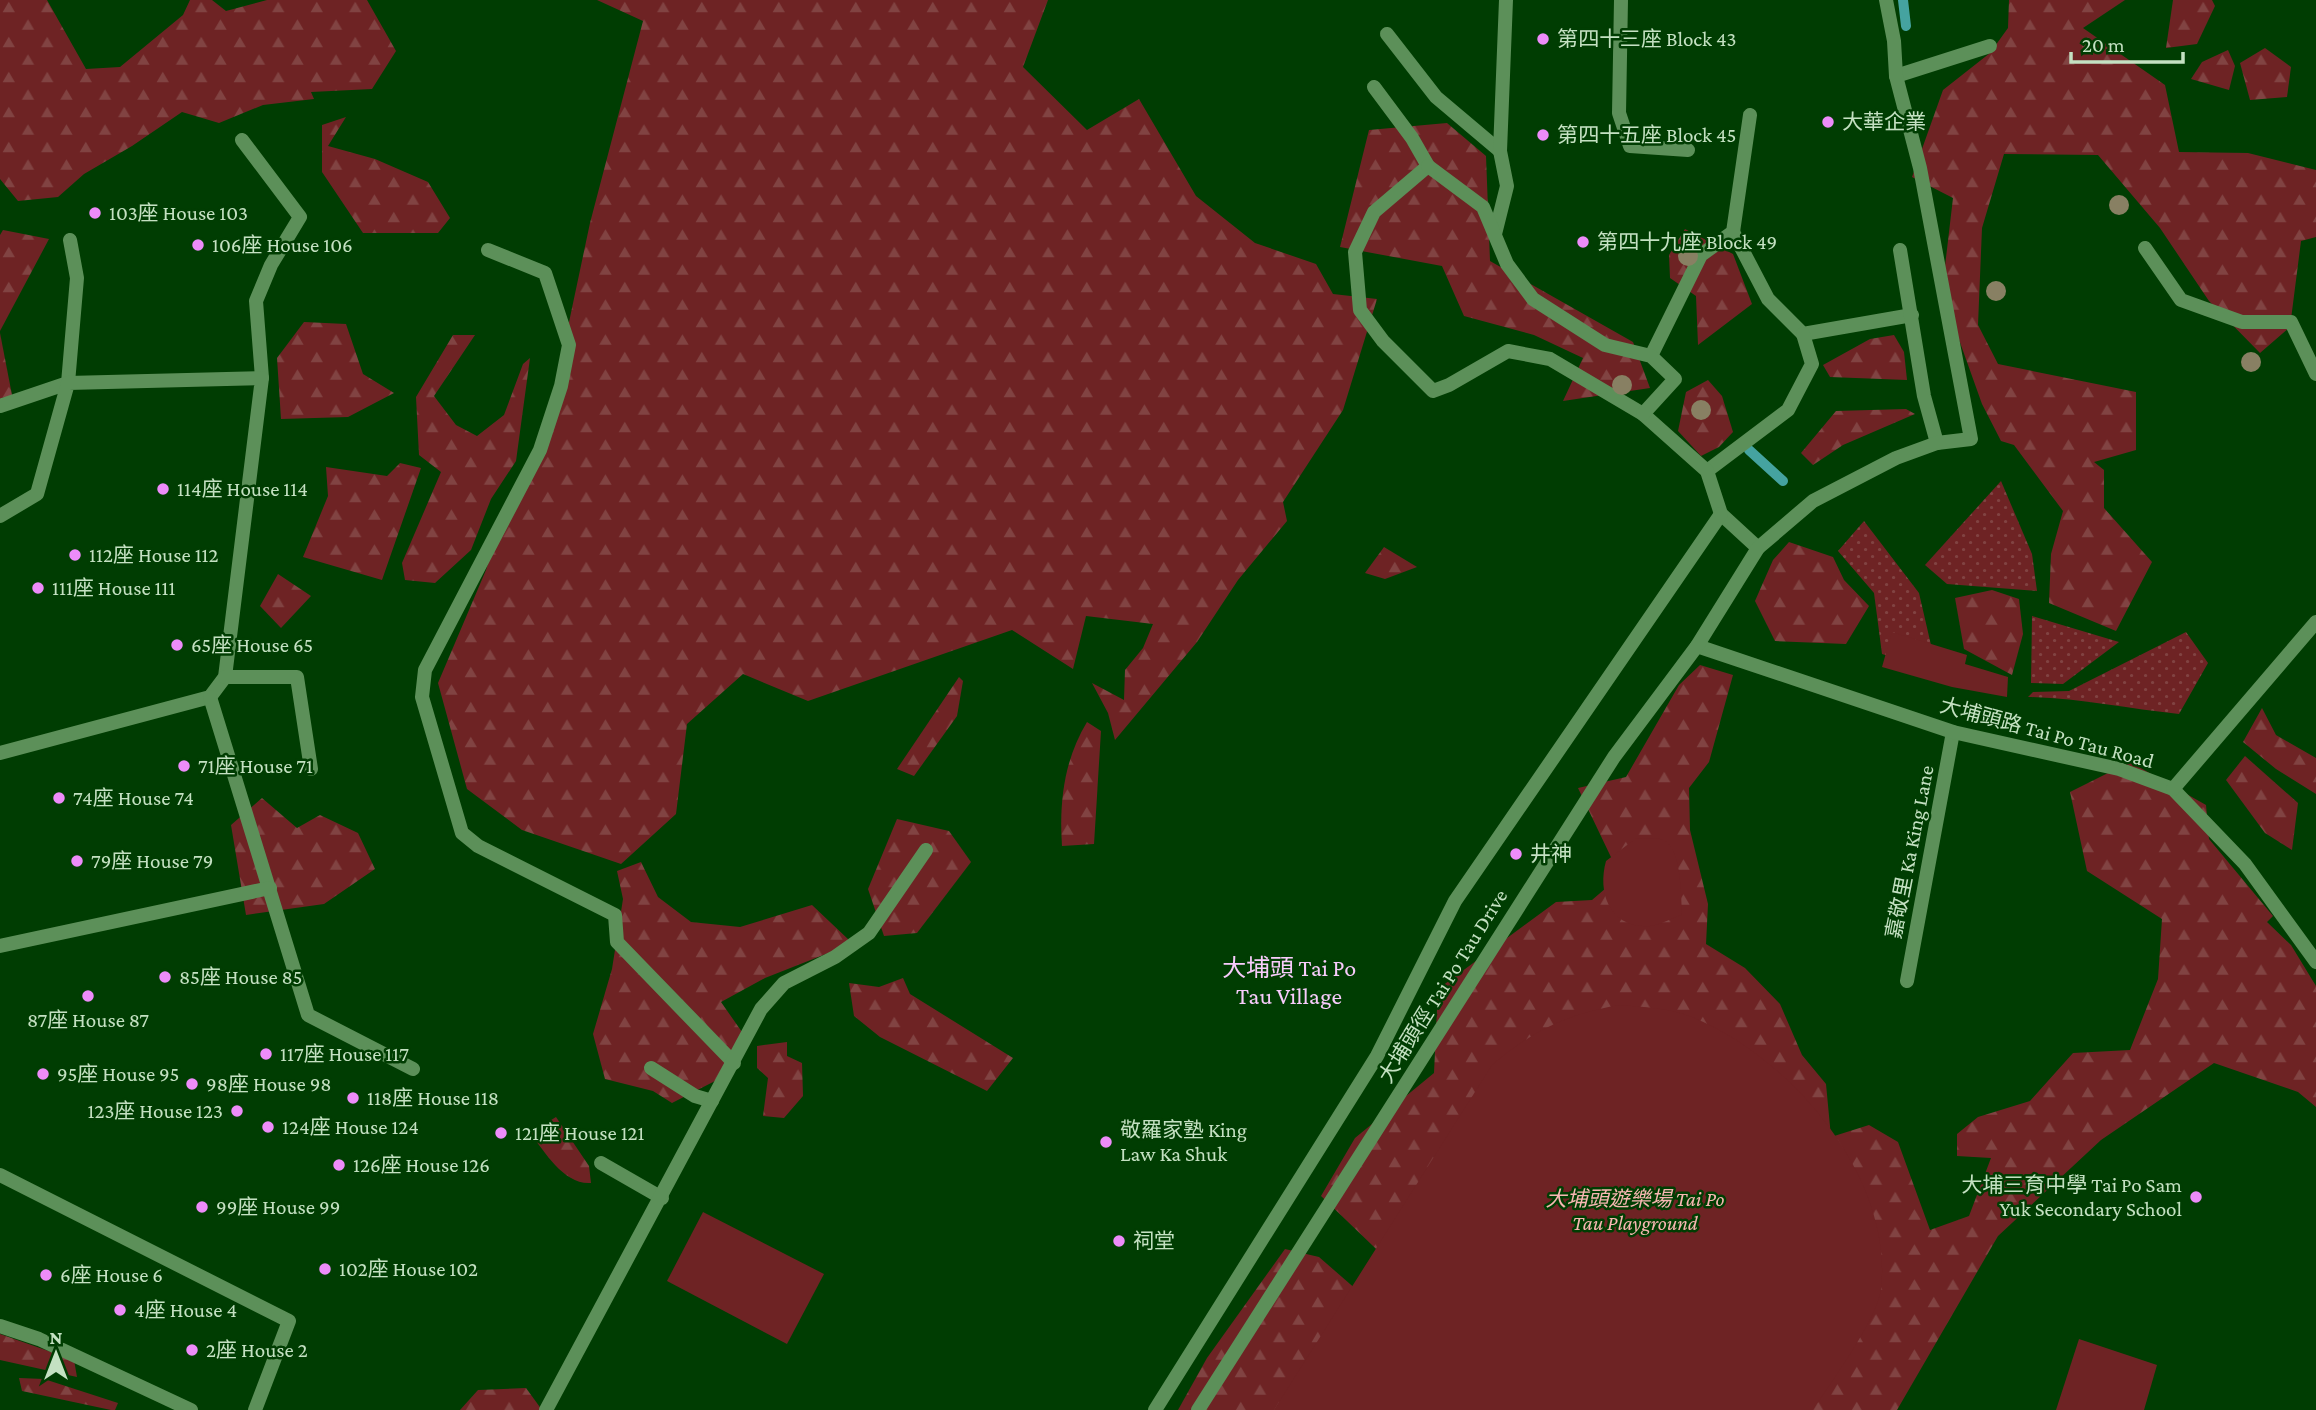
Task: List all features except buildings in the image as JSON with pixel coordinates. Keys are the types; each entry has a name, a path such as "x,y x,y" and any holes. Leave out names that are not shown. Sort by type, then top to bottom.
{"street":[{"path":"1494,234 1507,186 1500,151 1506,0"},
{"path":"1621,0 1619,113 1630,146 1688,150"},
{"path":"1886,0 1894,41 1896,75 1990,46"},
{"path":"1387,34 1436,97 1500,151"},
{"name":"大埔頭徑 Tai Po Tau Drive","path":"1198,1410 1614,757 1697,646 1758,548 1814,501 1896,458 1937,443 1971,439 1920,167 1896,75"},
{"path":"1374,87 1412,138 1427,166 1483,207 1507,264 1533,299 1605,345 1651,356 1675,379 1643,414"},
{"path":"1707,471 1788,410 1812,364 1803,334 1768,299 1733,232 1750,115"},
{"path":"0,753 209,697 225,677 261,378 256,301 271,265 300,217 242,139"},
{"path":"1427,166 1374,212 1355,252 1360,310 1383,341 1433,391 1450,385 1508,351 1550,359 1643,414 1707,471 1721,514 1758,548"},
{"path":"1651,356 1701,255 1733,232"},
{"path":"0,516 37,495 68,383 77,278 70,240"},
{"path":"2145,248 2181,300 2242,322 2291,322 2316,374"},
{"path":"488,250 545,273 569,345 561,386 540,450 425,670 422,696 462,833 478,846 615,915 617,942 734,1063"},
{"path":"1900,250 1924,396 1937,443"},
{"path":"1803,334 1912,315"},
{"path":"0,406 68,383 261,378"},
{"path":"1156,1410 1377,1056 1455,901 1721,514"},
{"path":"2173,789 2214,739 2235,721 2316,622"},
{"name":"大埔頭路 Tai Po Tau Road","path":"1697,646 1953,732 2119,769 2173,789 2245,864 2316,962"},
{"path":"225,677 297,677 311,769"},
{"path":"209,697 308,1015 414,1069"},
{"name":"嘉敬里 Ka King Lane","path":"1907,981 1953,732"},
{"path":"546,1410 761,1009 784,983 835,957 869,933 926,850"},
{"path":"0,946 270,888"},
{"path":"651,1068 695,1096 712,1101"},
{"path":"601,1163 662,1198"},
{"path":"0,1175 289,1321 255,1410"},
{"path":"0,1326 39,1339 191,1410"}],"green space":[{"path":"0,0 47,0 86,69 120,67 183,15 190,0 212,0 226,11 267,0 367,0 396,51 372,89 311,92 314,99 263,105 219,123 182,112 84,174 58,197 18,201 0,179"},
{"path":"597,0 1048,0 1023,67 1087,130 1139,99 1196,196 1255,243 1316,264 1333,294 1377,299 1343,410 1283,502 1287,521 1238,580 1197,642 1115,740 1108,713 1092,683 1124,700 1125,670 1143,648 1153,624 1086,616 1073,669 1012,630 808,701 743,674 687,724 676,814 621,864 522,830 467,789 438,683 486,570 504,512 543,445 590,223 643,21"},
{"path":"2009,0 2125,0 2083,28 2165,85 2179,152 2248,153 2316,170 2316,237 2301,241 2290,327 2260,353 2209,301 2160,228 2098,155 2004,154 1982,228 1978,325 1998,364 2136,392 2136,450 2094,462 2104,470 2104,508 2152,562 2116,631 2049,603 2051,554 2063,511 2014,445 2001,441 1982,404 1942,292 1953,198 1912,177 1943,90 1990,53 2008,28"},
{"path":"2173,0 2212,0 2215,6 2197,44 2166,48"},
{"path":"2265,48 2291,67 2287,97 2250,100 2240,63"},
{"path":"2228,50 2235,66 2229,90 2191,79 2202,62"},
{"path":"346,117 328,146 375,159 428,182 450,218 438,233 363,233 322,172 322,125"},
{"path":"1447,123 1486,156 1490,261 1633,342 1650,388 1563,401 1583,358 1534,335 1464,316 1442,266 1340,247 1369,130"},
{"path":"1685,229 1733,254 1752,304 1698,345 1696,296 1670,278 1669,255"},
{"path":"3,230 49,239 0,331 0,235"},
{"path":"304,322 346,324 363,374 394,393 348,417 281,419 277,358"},
{"path":"0,333 12,395 0,402"},
{"path":"453,335 475,335 434,396 456,425 477,436 504,415 523,364 530,358 516,461 491,499 471,550 435,583 405,580 402,563 441,472 419,455 416,397"},
{"path":"1894,335 1904,352 1907,380 1830,377 1823,365 1870,339"},
{"path":"1708,380 1722,396 1733,432 1719,447 1701,456 1678,431 1686,392"},
{"path":"1906,409 1915,414 1843,445 1813,465 1801,453 1836,411"},
{"path":"400,463 421,468 382,580 303,557 328,496 326,467 387,476"},
{"path":"2001,481 2032,554 2037,591 1947,584 1925,565"},
{"path":"1864,521 1919,593 1937,671 1882,654 1874,593 1838,551"},
{"path":"1789,542 1833,557 1844,580 1869,606 1846,644 1775,641 1755,601 1773,560"},
{"path":"1384,547 1417,567 1385,579 1365,573"},
{"path":"278,574 311,596 281,628 260,606"},
{"path":"1992,590 2019,599 2023,634 2012,675 1964,649 1955,598"},
{"path":"2032,616 2119,642 2063,684 2031,683"},
{"path":"1892,632 1967,655 1965,664 2008,677 2007,697 1952,687 1882,667"},
{"path":"2186,632 2208,663 2179,714 2028,697 2033,692 2069,691"},
{"path":"1700,665 1733,675 1709,762 1689,788 1690,830 1708,904 1706,944 1745,968 1780,1004 1802,1055 1826,1084 1831,1137 1869,1125 1898,1142 1930,1230 1969,1216 1991,1158 1957,1156 1957,1134 1978,1117 2030,1101 2073,1053 2130,1050 2158,979 2162,919 2087,871 2070,792 2130,762 2206,805 2209,839 2273,916 2267,922 2291,945 2316,986 2316,1107 2298,1092 2214,1063 2101,1140 1998,1236 1897,1410 1742,1410 1398,1270 1321,1196 1355,1138 1434,1073 1438,989 1556,902 1592,900 1620,876 1578,788 1626,777 1679,685"},
{"path":"959,677 963,681 957,716 914,776 897,769"},
{"path":"2262,708 2276,735 2316,758 2316,794 2276,769 2243,742"},
{"path":"1087,722 1101,731 1094,844 1062,846 1061,813 1068,766"},
{"path":"2245,756 2298,803 2292,850 2265,833 2226,780"},
{"path":"262,798 297,828 320,815 358,833 375,869 324,904 246,915 231,825"},
{"path":"897,819 949,831 971,862 917,933 884,936 868,889"},
{"path":"1635,839 1663,840 1674,852 1679,874 1682,915 1650,926 1636,925 1625,922 1610,907 1603,885 1606,861"},
{"path":"641,862 658,897 691,922 740,927 812,905 849,940 836,950 765,978 721,1002 742,1032 717,1080 672,1103 653,1091 605,1079 593,1034 612,969 623,899 617,871"},
{"path":"903,978 910,994 1013,1058 987,1091 880,1037 854,1016 849,983 879,987"},
{"name":"大埔頭遊樂場 Tai Po Tau Playground","path":"1619,1005 1656,1008 1683,1014 1729,1036 1765,1061 1799,1091 1828,1126 1853,1165 1871,1205 1881,1247 1881,1289 1878,1302 1862,1334 1813,1410 1274,1410 1492,1065 1536,1033 1566,1019"},
{"path":"787,1042 787,1056 802,1063 803,1096 784,1118 763,1116 768,1078 757,1068 757,1046"},
{"path":"556,1117 589,1166 591,1183 572,1179 564,1173 530,1133"},
{"path":"703,1212 824,1274 787,1344 667,1281"},
{"path":"1285,1249 1319,1257 1373,1304 1315,1410 1178,1410 1207,1358"},
{"path":"0,1334 74,1360 77,1377 0,1360"},
{"path":"2079,1339 2157,1365 2144,1410 2056,1410"},
{"path":"19,1378 44,1379 118,1403 115,1410 111,1410 22,1391"},
{"path":"526,1388 542,1410 460,1410 478,1390"}],"waterway":[{"path":"1903,0 1906,26"},
{"path":"1749,450 1783,481"}],"place":[{"name":"第四十三座 Block 43","path":"1543,39"},
{"name":"大華企業","path":"1828,122"},
{"name":"第四十五座 Block 45","path":"1543,135"},
{"name":"103座 House 103","path":"95,213"},
{"name":"第四十九座 Block 49","path":"1583,242"},
{"name":"106座 House 106","path":"198,245"},
{"name":"114座 House 114","path":"163,489"},
{"name":"112座 House 112","path":"75,555"},
{"name":"111座 House 111","path":"38,588"},
{"name":"65座 House 65","path":"177,645"},
{"name":"71座 House 71","path":"184,766"},
{"name":"74座 House 74","path":"59,798"},
{"name":"井神","path":"1516,854"},
{"name":"79座 House 79","path":"77,861"},
{"name":"85座 House 85","path":"165,977"},
{"name":"87座 House 87","path":"88,996"},
{"name":"117座 House 117","path":"266,1054"},
{"name":"95座 House 95","path":"43,1074"},
{"name":"98座 House 98","path":"192,1084"},
{"name":"118座 House 118","path":"353,1098"},
{"name":"123座 House 123","path":"237,1111"},
{"name":"124座 House 124","path":"268,1127"},
{"name":"121座 House 121","path":"501,1133"},
{"name":"敬羅家塾 King Law Ka Shuk","path":"1106,1142"},
{"name":"126座 House 126","path":"339,1165"},
{"name":"大埔三育中學 Tai Po Sam Yuk Secondary School","path":"2196,1197"},
{"name":"99座 House 99","path":"202,1207"},
{"name":"祠堂","path":"1119,1241"},
{"name":"102座 House 102","path":"325,1269"},
{"name":"6座 House 6","path":"46,1275"},
{"name":"4座 House 4","path":"120,1310"},
{"name":"2座 House 2","path":"192,1350"}],"district":[{"name":"大埔頭 Tai Po Tau Village","path":"1289,982"}]}
